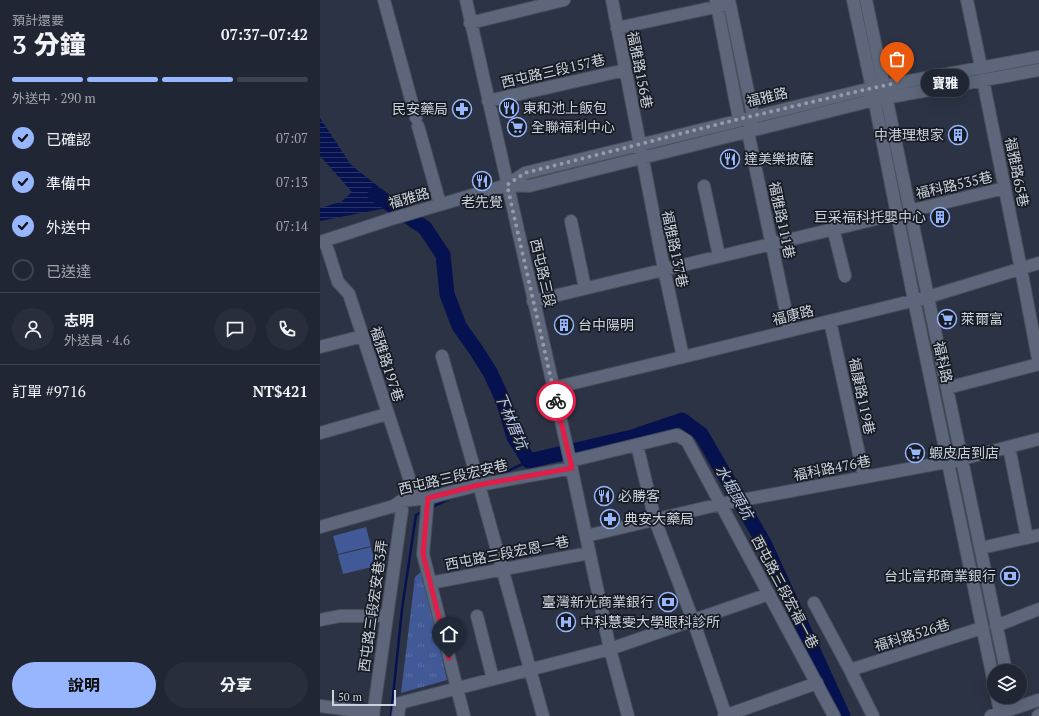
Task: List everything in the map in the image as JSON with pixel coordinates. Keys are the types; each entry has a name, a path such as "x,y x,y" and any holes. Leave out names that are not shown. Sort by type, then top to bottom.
{"street":[{"path":"384,0 440,204"},
{"name":"西屯路三段","path":"466,0 569,458 610,649 628,716"},
{"path":"470,23 564,0"},
{"name":"福雅路156巷","path":"612,0 639,145"},
{"name":"福科路","path":"853,0 879,93 909,211 1004,664"},
{"name":"福科路","path":"866,0 897,214 990,664"},
{"path":"967,0 980,67"},
{"path":"617,28 717,3 730,2 753,116"},
{"path":"717,3 739,119"},
{"name":"福雅路","path":"507,185 529,186 748,132 879,93 980,67 1039,57"},
{"name":"西屯路三段157巷","path":"488,101 625,70"},
{"name":"福雅路","path":"322,241 391,218 507,185 525,173 739,119 879,93 983,80 1039,70"},
{"name":"福雅路65巷","path":"983,80 1039,364"},
{"name":"福雅路111巷","path":"753,116 748,132 790,331"},
{"name":"福雅路137巷","path":"639,145 683,357"},
{"path":"704,186 719,256"},
{"name":"福科路535巷","path":"909,211 1005,188"},
{"path":"533,301 897,214"},
{"path":"571,221 585,288"},
{"path":"834,228 845,276"},
{"name":"福雅路197巷","path":"322,241 338,282 350,294 416,499"},
{"name":"福康路","path":"553,388 928,297 1039,263"},
{"name":"福康路119巷","path":"830,321 864,477"},
{"path":"320,348 363,336"},
{"path":"442,356 543,716"},
{"path":"947,388 1039,364"},
{"path":"320,433 388,414"},
{"name":"西屯路三段宏福一巷","path":"569,458 637,445 677,435 687,441 723,504 834,716"},
{"name":"福科路476巷","path":"586,536 752,498 962,459 1039,439"},
{"path":"637,445 655,520 693,620 725,716 816,682"},
{"path":"981,548 1033,537 1009,447"},
{"name":"西屯路三段宏安巷","path":"320,528 394,506 401,501 428,498 479,485 569,458"},
{"path":"428,498 423,554 464,716"},
{"name":"西屯路三段宏安巷3弄","path":"373,715 402,510 401,501"},
{"name":"西屯路三段宏恩一巷","path":"430,583 589,553"},
{"path":"398,716 400,703 610,649 769,594"},
{"path":"814,603 873,716"},
{"path":"996,626 1039,609"},
{"path":"320,620 340,616 387,616"},
{"path":"477,616 493,679"},
{"name":"福科路526巷","path":"850,670 982,628"},
{"path":"997,704 997,715 1014,707 1039,700"},
{"path":"320,706 373,715"}],"green space":[{"path":"366,527 371,546 338,554 333,536"},
{"path":"371,547 376,566 343,574 338,555"},
{"path":"422,571 447,680 401,693 415,577"}],"shaded area":[{"path":"320,118 351,165 402,205 320,221 320,208 341,202 352,192 320,156"}],"waterway":[{"name":"水堀頭坑","path":"375,194 425,228 443,255 447,294 459,326 490,372 503,400 514,437 529,461 632,437 682,420 701,434 765,545 843,716"},
{"name":"下林厝坑","path":"497,476 529,461"},
{"name":"下林厝坑","path":"430,508 453,497"},
{"name":"下林厝坑","path":"391,716 402,609 416,515 422,512"}],"way so far":[{"path":"556,401 507,185 525,173 739,119 897,83"}],"place":[{"name":"寶雅","path":"897,83"},
{"name":"東和池上飯包","path":"509,108"},
{"name":"民安藥局","path":"462,109"},
{"name":"全聯福利中心","path":"517,127"},
{"name":"中港理想家","path":"958,135"},
{"name":"達美樂披薩","path":"730,159"},
{"name":"老先覺","path":"482,181"},
{"name":"巨采福科托嬰中心","path":"940,217"},
{"name":"萊爾富","path":"947,319"},
{"name":"台中陽明","path":"564,325"},
{"name":"蝦皮店到店","path":"915,453"},
{"name":"必勝客","path":"604,496"},
{"name":"典安大藥局","path":"610,519"},
{"name":"台北富邦商業銀行","path":"1010,576"},
{"name":"臺灣新光商業銀行","path":"668,602"},
{"name":"中科慧雯大學眼科診所","path":"566,622"}],"route":[{"path":"449,658 423,554 428,498 479,485 572,468 556,401"}]}
